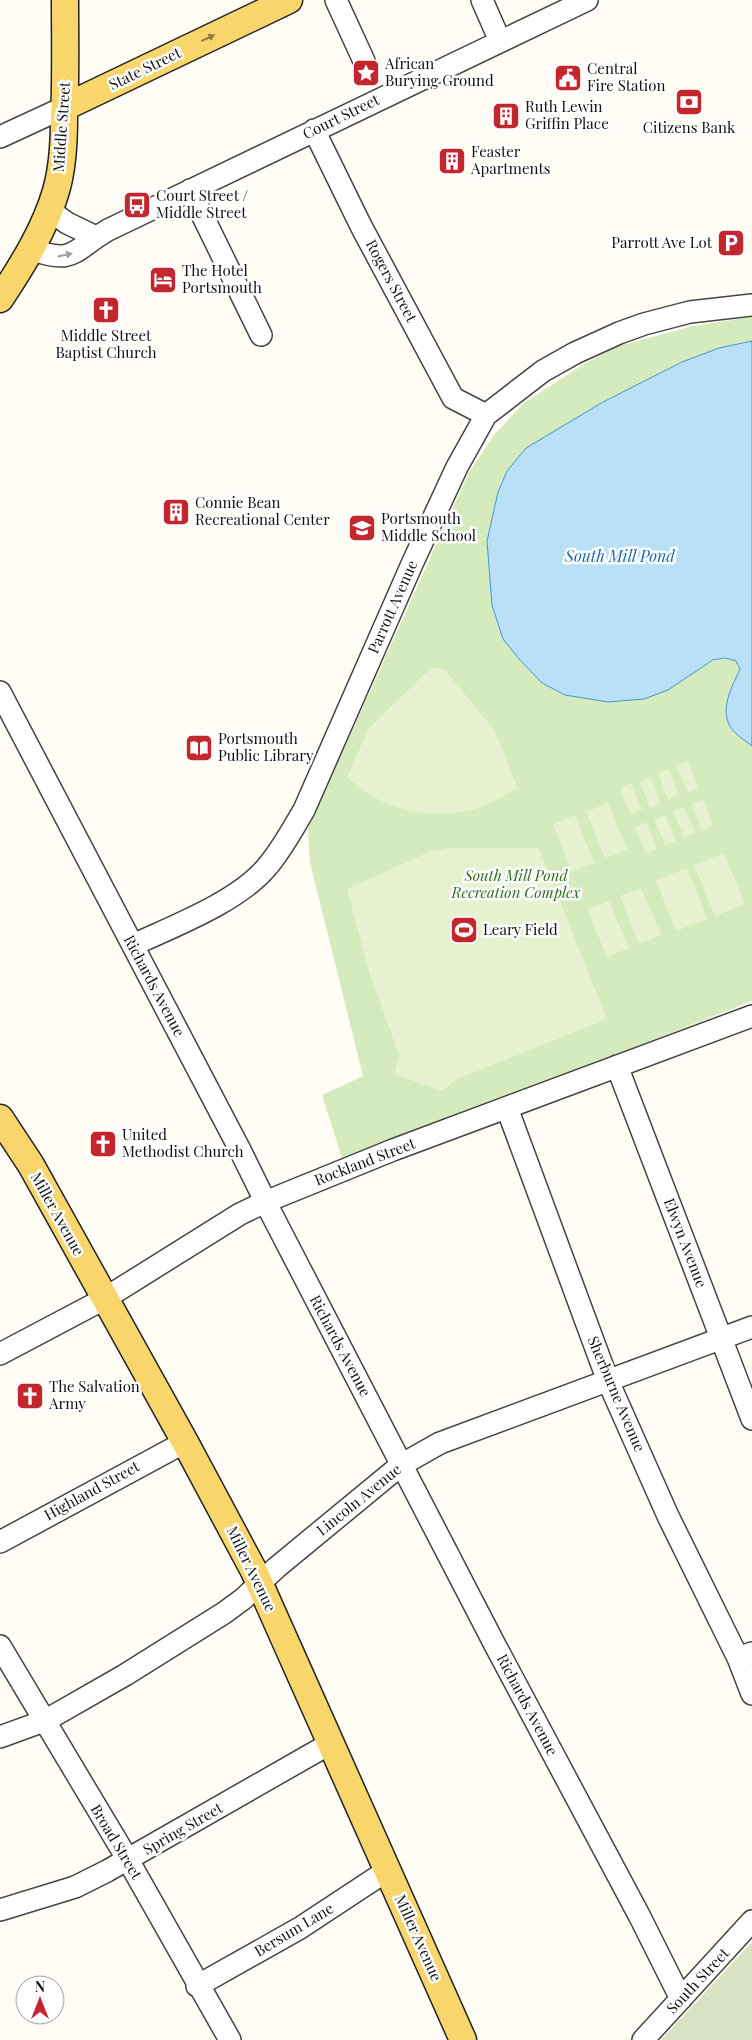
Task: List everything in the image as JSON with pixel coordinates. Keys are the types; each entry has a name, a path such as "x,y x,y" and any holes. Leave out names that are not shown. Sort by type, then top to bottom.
{"main road":[{"name":"Middle Street","path":"0,299 30,249 49,210 56,190 62,160 65,107 65,0"},
{"name":"State Street","path":"65,107 289,0"},
{"path":"66,67 70,78 76,84 87,86 117,82"},
{"name":"Miller Avenue","path":"0,1118 31,1165 185,1442 260,1584 463,2040"}],"street":[{"path":"336,0 364,61"},
{"path":"482,0 500,41"},
{"name":"Court Street","path":"30,249 49,256 68,256 96,237 190,190 500,41 559,6 587,0"},
{"name":"State Street","path":"0,137 65,107"},
{"name":"Rogers Street","path":"314,130 361,226 453,398 486,415"},
{"path":"190,190 261,335"},
{"path":"49,210 67,223 96,237"},
{"name":"Parrott Avenue","path":"133,945 229,899 249,885 266,869 283,846 304,810 412,564 457,467 486,415 543,371 575,353 619,333 644,324 690,312 752,305"},
{"name":"Richards Avenue","path":"0,692 239,1148 265,1202 402,1465 640,1917 681,1999"},
{"name":"Rockland Street","path":"0,1354 104,1299 240,1214 265,1202 393,1150 752,1016"},
{"name":"Elwyn Avenue","path":"617,1066 752,1419"},
{"name":"Sherburne Avenue","path":"507,1108 608,1381 668,1516 745,1655 752,1694"},
{"name":"Lincoln Avenue","path":"0,1737 44,1721 200,1630 260,1584 276,1568 402,1465 440,1443 752,1327"},
{"name":"Highland Street","path":"0,1542 185,1442"},
{"name":"Broad Street","path":"0,1646 128,1860 197,1986 230,2040"},
{"name":"Spring Street","path":"0,1910 75,1887 128,1860 332,1743"},
{"name":"Bersum Lane","path":"197,1986 300,1928 388,1870"},
{"name":"South Street","path":"643,2040 752,1921"}],"green space":[{"name":"South Mill Pond Recreation Complex","path":"752,317 752,341 719,348 682,362 603,402 527,448 498,492 487,541 492,605 503,639 542,683 565,695 608,702 703,667 711,662 723,659 736,661 740,669 731,729 752,746 752,1001 518,1093 342,1158 322,1095 363,1076 310,863 308,829 468,474 494,435 524,403 581,366 615,347 693,326"},
{"path":"431,668 444,669 495,731 518,788 480,808 450,813 420,813 394,807 371,795 347,777 369,728"},
{"path":"688,761 698,788 688,792 677,766"},
{"path":"669,769 679,795 668,800 658,773"},
{"path":"651,777 661,803 650,808 640,781"},
{"path":"631,783 642,810 631,814 620,788"},
{"path":"703,800 713,826 702,831 692,804"},
{"path":"608,803 627,850 605,858 586,812"},
{"path":"684,807 695,833 684,837 673,811"},
{"path":"575,815 594,863 572,872 553,824"},
{"path":"665,815 676,841 665,845 654,819"},
{"path":"646,822 657,849 646,853 635,827"},
{"name":"Leary Field","path":"449,848 539,848 607,1019 455,1080 442,1091 394,1074 399,1055 369,971 347,889 429,852"},
{"path":"724,853 745,904 715,916 694,865"},
{"path":"687,868 707,919 676,931 656,880"},
{"path":"641,888 661,935 639,944 620,896"},
{"path":"609,901 629,948 607,957 587,909"},
{"path":"752,1942 752,2040 661,2040"}],"water":[{"name":"South Mill Pond","path":"752,341 752,746 733,731 726,713 728,698 740,669 736,661 725,658 713,660 668,690 644,699 608,702 565,695 542,683 503,639 492,605 487,541 498,492 507,471 526,448 603,402 682,362 719,348"}],"place":[{"name":"African Burying Ground","path":"366,73"},
{"name":"Central Fire Station","path":"568,78"},
{"name":"Citizens Bank","path":"689,102"},
{"name":"Ruth Lewin Griffin Place","path":"506,116"},
{"name":"Feaster Apartments","path":"452,161"},
{"name":"Court Street / Middle Street","path":"137,205"},
{"name":"Parrott Ave Lot","path":"731,243"},
{"name":"The Hotel Portsmouth","path":"163,280"},
{"name":"Middle Street Baptist Church","path":"106,310"},
{"name":"Connie Bean Recreational Center","path":"176,512"},
{"name":"Portsmouth Middle School","path":"362,528"},
{"name":"Portsmouth Public Library","path":"199,748"},
{"name":"Leary Field","path":"464,930"},
{"name":"United Methodist Church","path":"103,1144"},
{"name":"The Salvation Army","path":"30,1396"}]}
